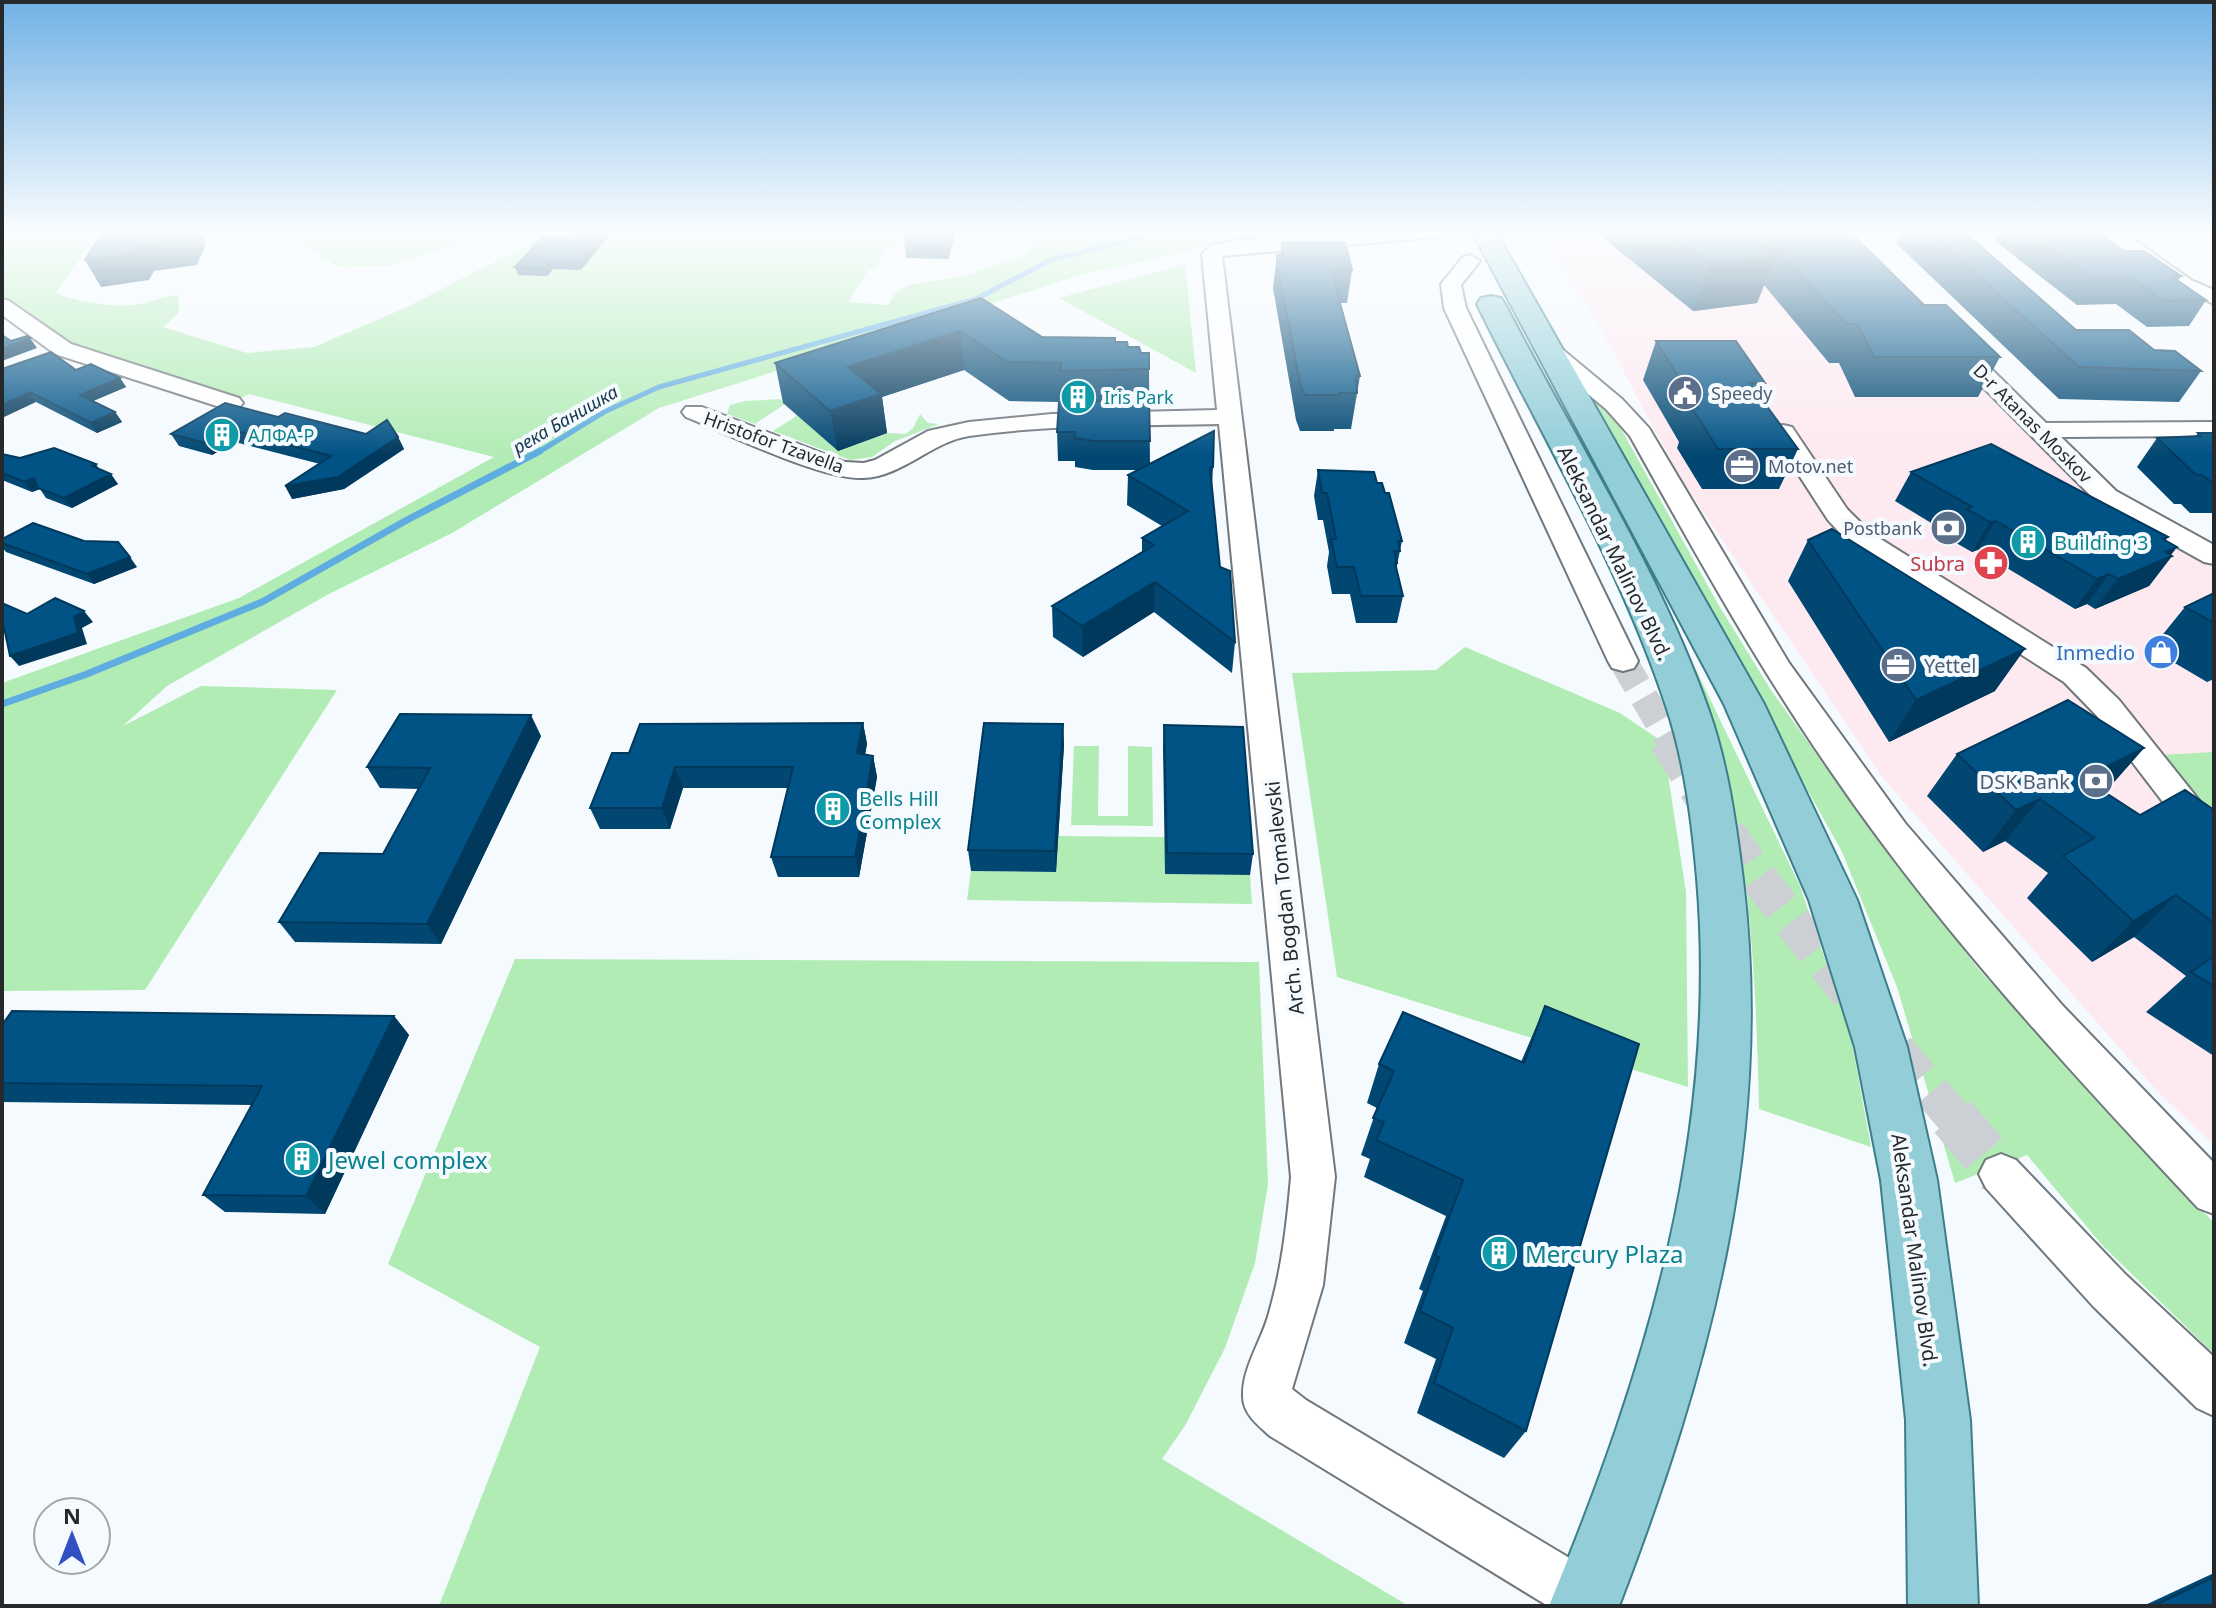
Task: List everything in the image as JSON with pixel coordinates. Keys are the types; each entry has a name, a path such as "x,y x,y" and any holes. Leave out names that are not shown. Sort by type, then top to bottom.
{"main road":[{"name":"Aleksandar Malinov Blvd.","path":"1497,305 1652,621 1687,709 1705,772 1722,879 1729,989 1724,1099 1702,1250 1640,1469 1586,1602"},
{"name":"Aleksandar Malinov Blvd.","path":"1515,305 1548,349 1744,704 1833,900 1881,1047 1909,1180 1938,1420 1943,1606"}],"street":[{"path":"2,305 63,349 223,401"},
{"name":"Arch. Bogdan Tomalevski","path":"1217,305 1313,1177 1308,1254 1289,1326 1268,1376 1267,1399 1288,1418 1586,1602"},
{"name":"Aleksandar Malinov Blvd.","path":"1455,305 1623,661"},
{"name":"D-r Atanas Moskov","path":"1945,335 2107,497 2214,556"},
{"path":"39,359 63,349"},
{"name":"Aleksandar Malinov Blvd.","path":"1548,349 1614,404 1640,433 1799,702 1877,811 2017,981 2214,1193"},
{"name":"Hristofor Tzavella","path":"694,412 841,469 865,471 884,465 937,436 969,429 1052,421 1228,417"},
{"path":"2039,430 2214,429"},
{"path":"1783,432 1837,514 1861,539 2052,660 2094,692 2214,844"},
{"path":"2001,1174 2109,1290 2214,1391"}],"shaded area":[{"path":"1586,305 1896,305 2112,512 2214,565 2214,1145 2158,1092 1883,778 1681,479"}],"green space":[{"path":"14,305 179,305 179,313 163,327 247,353 314,347 411,305 986,305 659,408 452,533 327,595 167,686 123,726 201,686 337,690 145,990 2,991 2,683 239,598 494,457 249,394 237,400 70,347"},
{"path":"1072,305 1189,305 1196,373"},
{"path":"780,399 785,404 755,424 727,414 730,405"},
{"path":"1597,401 1619,425 1718,604 1771,690 1869,828 1980,971 2214,1223 2214,1354 2103,1246 2027,1155 1955,1183 1897,987 1842,852 1591,402"},
{"path":"920,414 928,423 939,424 895,441 872,457 850,460 773,431 798,415 838,451 887,433 906,434"},
{"path":"1661,597 1800,886 1850,1032 1871,1147 1759,1109 1753,964 1736,822 1713,728"},
{"path":"1465,647 1620,713 1663,742 1686,892 1688,1087 1337,977 1292,673 1436,670"},
{"path":"1074,746 1099,746 1098,816 1128,816 1128,746 1152,747 1153,826 1071,825"},
{"path":"2214,752 2214,821 2161,755"},
{"path":"1058,836 1165,837 1166,874 1250,875 1252,904 967,900 971,871 1056,872"},
{"path":"515,959 1259,962 1268,1184 1255,1263 1225,1348 1186,1424 1162,1459 1409,1606 439,1606 540,1347 388,1264"}],"building":[{"path":"959,305 992,305 1042,337 1115,338 1115,342 1127,342 1128,347 1139,347 1141,353 1149,353 1149,369 1060,371 1061,363 1007,362 960,331 848,367 881,394 830,411 775,363"},
{"path":"1285,305 1341,305 1360,376 1356,376 1357,393 1305,395 1300,384"},
{"path":"1829,305 1946,305 2000,357 1874,357 1857,324 1846,324"},
{"path":"2010,305 2048,305 2076,330 2129,330 2154,350 2175,351 2201,371 2079,367"},
{"path":"2,335 11,341 27,336 30,338 2,349"},
{"path":"1656,341 1736,341 1765,383 1750,383 1798,449 1718,449 1692,408 1698,408"},
{"path":"51,352 76,370 91,364 120,378 80,395 115,412 91,423 30,392 2,405 2,369"},
{"path":"1149,400 1150,441 1093,441 1075,438 1075,432 1057,432 1059,402"},
{"path":"225,403 278,417 285,413 366,434 387,420 398,437 338,477 285,486 331,456 228,429 205,443 171,434"},
{"path":"1214,431 1213,467 1210,468 1220,567 1230,571 1235,642 1155,582 1082,626 1052,606 1154,545 1142,538 1188,511 1128,475"},
{"path":"2198,433 2214,433 2214,484 2202,475 2196,475 2157,438 2201,436"},
{"path":"1991,444 2168,537 2163,539 2177,547 2165,552 2172,556 2118,579 2109,574 2097,579 1996,521 1990,522 1967,509 1972,507 1911,472"},
{"path":"54,448 96,464 92,466 111,474 64,498 38,488 34,478 25,482 2,473 2,454 20,458"},
{"path":"1318,470 1374,472 1377,483 1382,483 1385,493 1389,493 1402,541 1398,541 1400,551 1394,551 1403,596 1361,596 1354,567 1337,567 1331,539 1336,539 1327,493 1322,493"},
{"path":"33,523 84,541 118,542 130,557 87,574 2,543 2,539"},
{"path":"1832,529 2025,649 1916,700 1808,540"},
{"path":"2214,593 2214,623 2185,607"},
{"path":"55,598 84,611 74,617 78,633 10,656 2,603 27,614"},
{"path":"2068,700 2144,748 2083,778 2140,815 2185,790 2214,810 2214,923 2176,895 2133,921 2063,856 2094,838 2040,799 2016,810 1957,754"},
{"path":"400,714 531,715 427,924 279,922 320,853 383,854 430,768 367,767"},
{"name":"Bells Hill Complex","path":"863,723 857,753 873,756 855,857 771,857 793,767 675,767 662,808 590,808 612,753 629,753 640,724"},
{"path":"984,723 1063,724 1055,851 968,850"},
{"path":"1164,725 1243,727 1253,854 1167,853"},
{"path":"2214,956 2214,986 2191,972"},
{"name":"Mercury Plaza","path":"1545,1006 1639,1044 1526,1431 1434,1383 1453,1328 1420,1311 1439,1257 1435,1255 1463,1180 1376,1140 1384,1122 1373,1118 1394,1071 1379,1064 1403,1012 1524,1063"},
{"path":"12,1011 394,1016 306,1196 203,1195 262,1086 2,1083 2,1025"},
{"path":"2214,1577 2214,1606 2153,1606"}],"waterway":[{"name":"река Банишка","path":"537,453 604,412 659,387 954,305"},
{"name":"река Банишка","path":"2,704 87,674 262,602 407,520 540,451"}],"tunnel":[{"path":"1623,661 1670,742"},
{"path":"1668,740 1732,840 1803,936 1955,1119"},
{"path":"1953,1117 2001,1174"}],"place":[{"name":"Speedy","path":"1685,393"},
{"name":"Iris Park","path":"1078,397"},
{"name":"АЛФА-Р","path":"222,435"},
{"name":"Motov.net","path":"1742,466"},
{"name":"Postbank","path":"1948,528"},
{"name":"Building 3","path":"2028,542"},
{"name":"Subra","path":"1991,563"},
{"name":"Inmedio","path":"2161,652"},
{"name":"Yettel","path":"1898,665"},
{"name":"DSK Bank","path":"2096,781"},
{"name":"Bells Hill Complex","path":"833,809"},
{"name":"Jewel complex","path":"302,1159"},
{"name":"Mercury Plaza","path":"1499,1253"}]}
